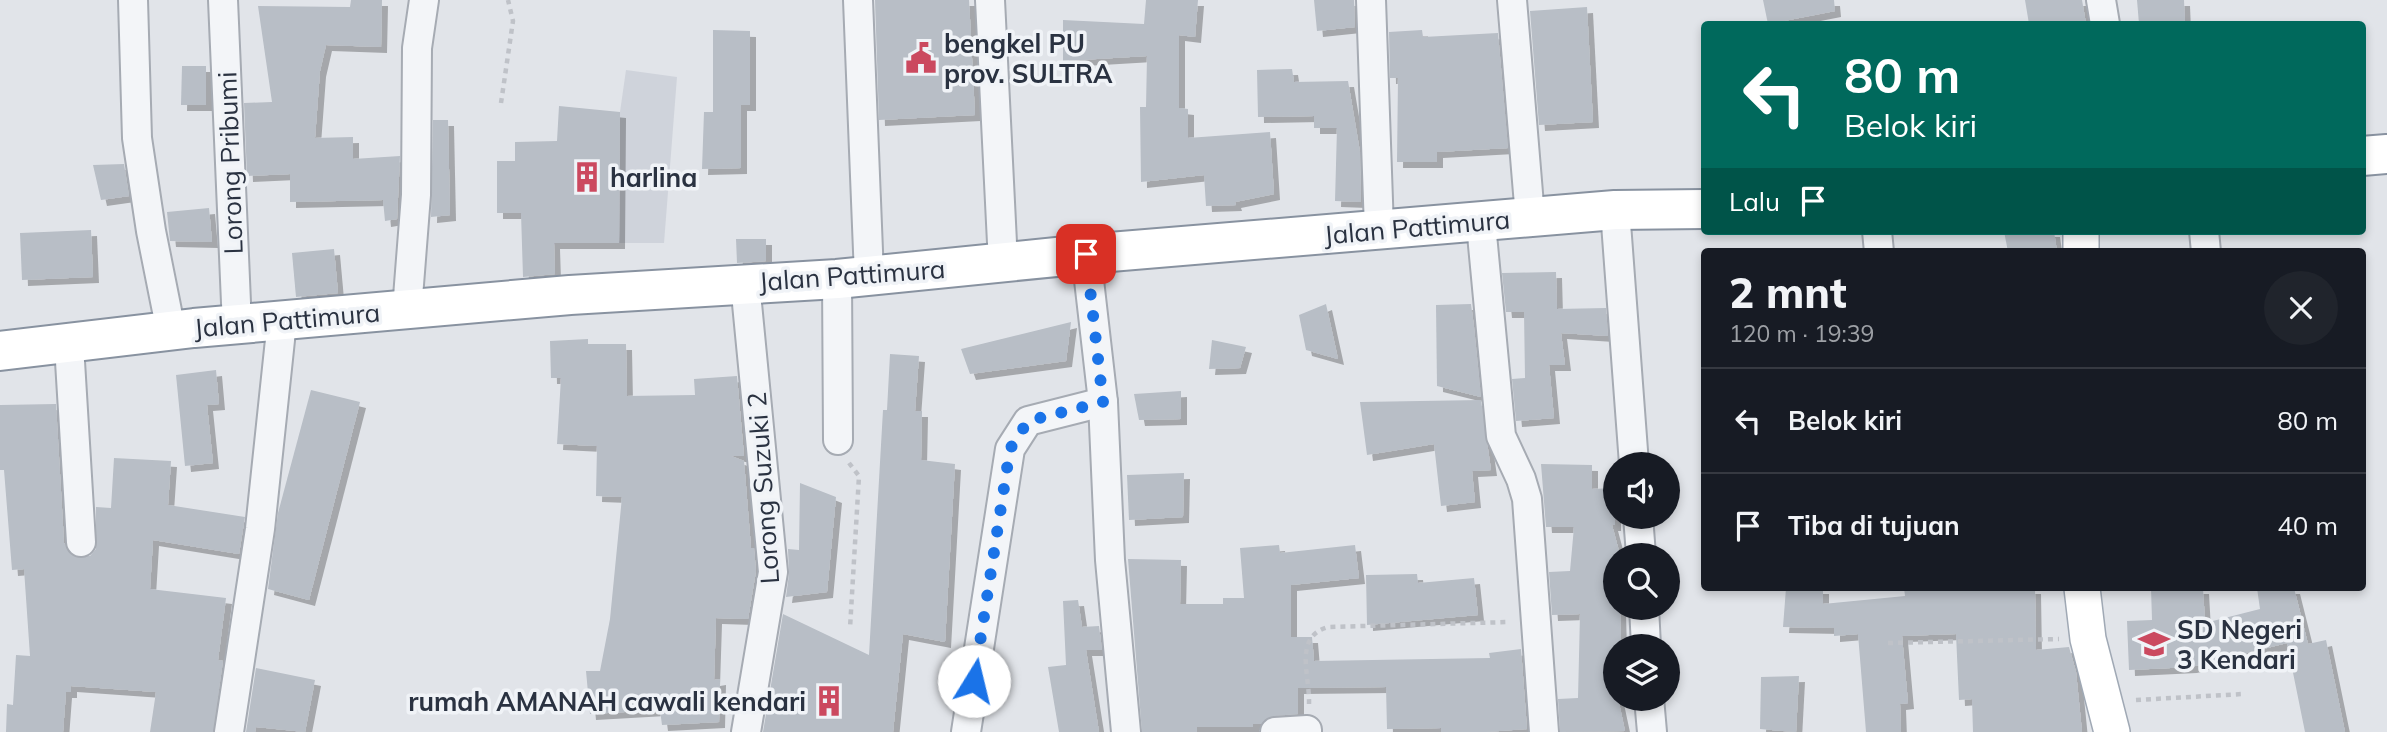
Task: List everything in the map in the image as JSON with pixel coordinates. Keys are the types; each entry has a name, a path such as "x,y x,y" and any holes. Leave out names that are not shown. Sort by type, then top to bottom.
{"highway":[{"path":"2366,156 2387,154"},
{"name":"Jalan Pattimura","path":"0,351 171,331 407,310 744,283 853,278 1086,254 1615,210 1701,209"}],"main road":[{"path":"2082,591 2088,639 2107,717"}],"street":[{"path":"133,0 136,138 171,331"},
{"name":"Lorong Pribumi","path":"223,0 237,326"},
{"path":"407,310 416,195 417,48 424,0"},
{"path":"838,440 853,278 858,0"},
{"path":"990,0 1003,263"},
{"path":"1371,0 1379,229"},
{"path":"1512,0 1530,217"},
{"path":"2101,0 2104,21"},
{"path":"1615,210 1633,452"},
{"path":"1481,223 1501,436 1527,499 1544,732"},
{"path":"1086,254 1103,402 1110,560 1126,732"},
{"name":"Lorong Suzuki 2","path":"744,283 773,572 746,732"},
{"path":"229,732 260,529 282,321"},
{"path":"69,345 81,541"},
{"path":"967,732 1010,449 1028,421 1103,402"},
{"path":"1650,711 1652,732"},
{"path":"1275,732 1307,731"}],"path":[{"path":"501,103 513,21 508,0"},
{"path":"850,628 859,476"},
{"path":"1307,731 1306,641 1314,631 1328,627 1535,622"},
{"path":"1888,643 2088,639"},
{"path":"2107,717 2243,694"}],"shaded area":[{"path":"626,70 677,77 664,243 619,243 620,112"}],"building":[{"path":"351,0 382,0 381,47 326,45 320,71 315,138 353,137 353,159 400,156 397,219 385,221 383,200 290,202 290,174 247,176 244,103 272,102 258,6 350,7"},
{"name":"bengkel PU prov. SULTRA","path":"875,0 969,0 975,115 879,120"},
{"path":"1146,0 1198,0 1195,37 1179,35 1179,108 1188,109 1188,138 1270,132 1274,194 1235,202 1236,205 1206,206 1204,175 1141,182 1140,107 1146,107 1147,56 1063,61 1063,20 1144,24"},
{"path":"1314,0 1354,0 1355,27 1317,31"},
{"path":"1763,0 1834,0 1835,11 1783,21 1767,21"},
{"path":"2025,0 2082,0 2086,21 2028,21"},
{"path":"2137,0 2184,0 2185,21 2139,21"},
{"path":"1587,7 1593,122 1539,125 1530,11"},
{"path":"713,30 750,31 750,105 741,105 741,168 702,169 704,112 713,112"},
{"path":"1422,30 1423,37 1498,33 1508,148 1437,152 1437,162 1397,162 1398,78 1390,78 1389,32"},
{"path":"182,66 206,66 206,105 181,105"},
{"path":"1292,69 1294,82 1348,81 1360,152 1361,202 1335,201 1337,128 1314,128 1314,116 1258,117 1257,70"},
{"name":"harlina","path":"559,106 620,112 619,243 554,243 555,274 523,277 521,213 497,213 497,161 515,161 515,142 557,141"},
{"path":"433,120 448,120 450,215 431,217"},
{"path":"124,164 129,196 101,200 93,165"},
{"path":"209,208 212,242 170,241 167,212"},
{"path":"91,230 93,277 22,280 20,233"},
{"path":"2005,235 2055,235 2056,248 2007,248"},
{"path":"736,239 766,239 766,261 737,263"},
{"path":"334,249 338,293 296,297 292,253"},
{"path":"1556,272 1557,309 1606,308 1608,336 1561,333 1565,365 1549,365 1554,418 1516,421 1512,379 1525,378 1524,312 1506,312 1502,273"},
{"path":"1326,304 1338,359 1306,350 1299,315"},
{"path":"1471,304 1481,397 1437,386 1436,305"},
{"path":"1071,322 1066,361 970,374 961,349"},
{"path":"588,339 588,344 626,344 627,396 695,395 694,379 737,376 744,456 731,456 744,461 751,548 754,548 756,571 748,619 716,618 714,680 720,679 719,722 662,725 660,710 590,714 586,671 600,671 610,619 622,497 596,496 597,446 557,444 561,378 551,378 550,341"},
{"path":"1212,340 1246,347 1240,368 1209,369"},
{"path":"890,354 919,356 915,411 922,411 921,460 955,464 945,642 903,634 893,732 763,732 783,614 869,655 883,410 887,410"},
{"path":"216,370 219,404 207,405 213,463 185,466 176,375"},
{"path":"311,390 360,402 309,600 268,589 278,513"},
{"path":"1181,391 1181,419 1139,420 1134,394"},
{"path":"1481,400 1491,470 1472,471 1475,502 1441,506 1434,444 1367,455 1360,402"},
{"path":"56,404 64,543 73,556 90,556 96,549 96,507 111,508 114,458 171,461 168,505 245,517 239,554 153,540 150,589 226,598 218,660 223,661 213,732 150,732 156,692 71,686 71,692 66,692 63,732 6,732 7,704 13,705 16,655 30,656 24,569 12,570 4,470 0,470 0,405"},
{"path":"1541,464 1592,465 1592,489 1603,489 1603,529 1613,529 1617,543 1603,543 1603,620 1620,620 1621,634 1603,634 1603,711 1621,711 1625,731 1560,732 1558,699 1578,698 1580,614 1552,615 1549,572 1570,571 1574,527 1546,527"},
{"path":"1184,473 1183,517 1129,520 1127,475"},
{"path":"800,483 836,497 827,592 786,597 788,549 799,550"},
{"path":"1279,545 1280,553 1355,545 1359,578 1291,585 1291,637 1312,637 1314,661 1490,658 1489,653 1521,649 1527,729 1441,732 1441,728 1387,729 1386,687 1298,688 1298,714 1273,716 1261,724 1253,724 1253,727 1197,727 1197,732 1142,732 1128,559 1181,560 1180,604 1223,604 1223,598 1244,598 1240,548"},
{"path":"1417,574 1418,583 1474,578 1478,615 1367,625 1366,575"},
{"path":"1786,591 1823,591 1823,604 1905,596 1904,591 2035,591 2036,650 2069,647 2076,672 2082,732 1973,732 1972,699 1959,700 1956,634 1902,636 1908,703 1900,704 1901,732 1866,732 1858,634 1834,636 1834,628 1783,627"},
{"path":"2151,591 2203,591 2205,623 2260,609 2257,591 2295,591 2308,644 2326,640 2345,732 2305,732 2287,643 2191,667 2129,670 2127,621 2152,620"},
{"path":"1078,600 1082,627 1099,626 1102,650 1086,650 1099,732 1059,732 1048,667 1066,665 1063,601"},
{"path":"256,668 315,680 305,732 256,727 255,732 246,732"},
{"path":"1799,676 1796,732 1760,729 1761,677"}],"place":[{"name":"bengkel PU prov. SULTRA","path":"921,58"},
{"name":"harlina","path":"587,177"},
{"name":"SD Negeri 3 Kendari","path":"2154,644"},
{"name":"rumah AMANAH cawali kendari","path":"829,701"}],"route":[{"path":"974,681 1010,449 1028,421 1103,402 1086,254"}]}
